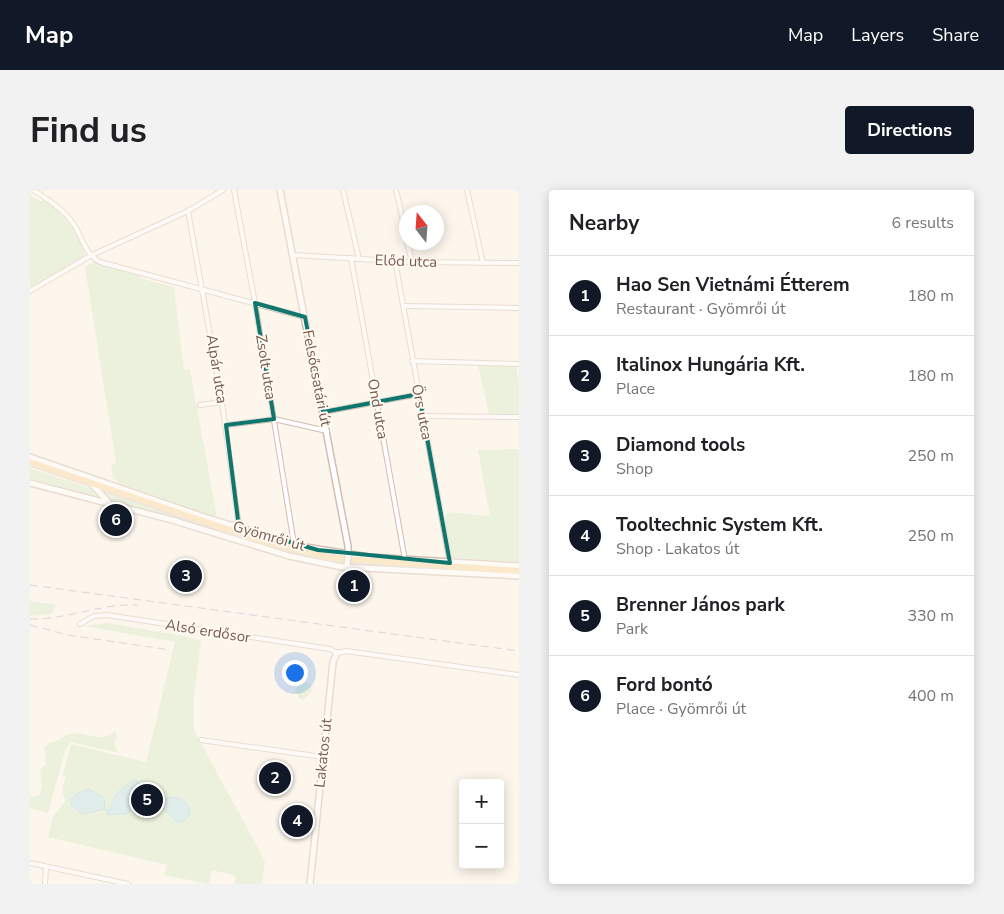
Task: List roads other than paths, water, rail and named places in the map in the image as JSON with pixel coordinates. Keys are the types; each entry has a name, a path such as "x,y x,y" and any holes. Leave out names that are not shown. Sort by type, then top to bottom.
{"main road":[{"path":"30,462 274,544 331,558 519,571"}],"street":[{"path":"33,190 54,203 70,219 90,256 100,262 255,302 305,317"},
{"path":"30,291 90,256 188,211 223,190"},
{"name":"Zsolt utca","path":"234,190 255,302 294,544"},
{"name":"Felsőcsatári út","path":"280,190 327,431 348,555 347,566"},
{"path":"343,190 359,259"},
{"path":"396,190 399,205"},
{"path":"467,190 483,263"},
{"name":"Alpár utca","path":"188,211 204,290 226,425 239,528"},
{"path":"409,250 412,262"},
{"name":"Előd utca","path":"293,255 412,262 519,263"},
{"name":"Ond utca","path":"351,258 405,560"},
{"name":"Örs utca","path":"395,261 450,563"},
{"path":"404,306 519,308"},
{"path":"412,361 519,364"},
{"path":"323,412 419,394"},
{"path":"200,405 222,402"},
{"path":"423,416 519,418"},
{"path":"226,425 274,419 327,431"},
{"name":"Gyömrői út","path":"30,457 239,528 294,544 348,555 519,566"},
{"name":"Gyömrői út","path":"88,481 105,501 118,506"},
{"name":"Gyömrői út","path":"30,483 118,506 289,556 347,566 519,576"},
{"name":"Alsó erdősor","path":"80,624 94,616 107,615 330,649 337,654 346,651 519,675"},
{"name":"Lakatos út","path":"310,884 333,662 337,654"},
{"path":"201,740 323,757"},
{"path":"30,863 128,884"},
{"path":"45,884 46,867"}],"water":[{"path":"133,780 138,781 138,789 132,809 126,814 107,815 108,812 104,809 84,814 72,806 70,801 76,794 89,789 104,798 105,809 109,810 116,794"},
{"path":"171,797 182,800 189,810 190,814 185,820 178,823 161,806 166,799"}],"railway":[{"path":"30,585 519,651"},
{"path":"30,619 57,617 111,606 138,605"},
{"path":"30,625 68,635 170,650"}],"place":[{"name":"Ford bontó","path":"116,520"},
{"name":"Diamond tools","path":"186,576"},
{"name":"Hao Sen Vietnámi Étterem","path":"354,586"},
{"name":"Italinox Hungária Kft.","path":"275,778"},
{"name":"Brenner János park","path":"147,800"},
{"name":"Tooltechnic System Kft.","path":"297,821"}]}
